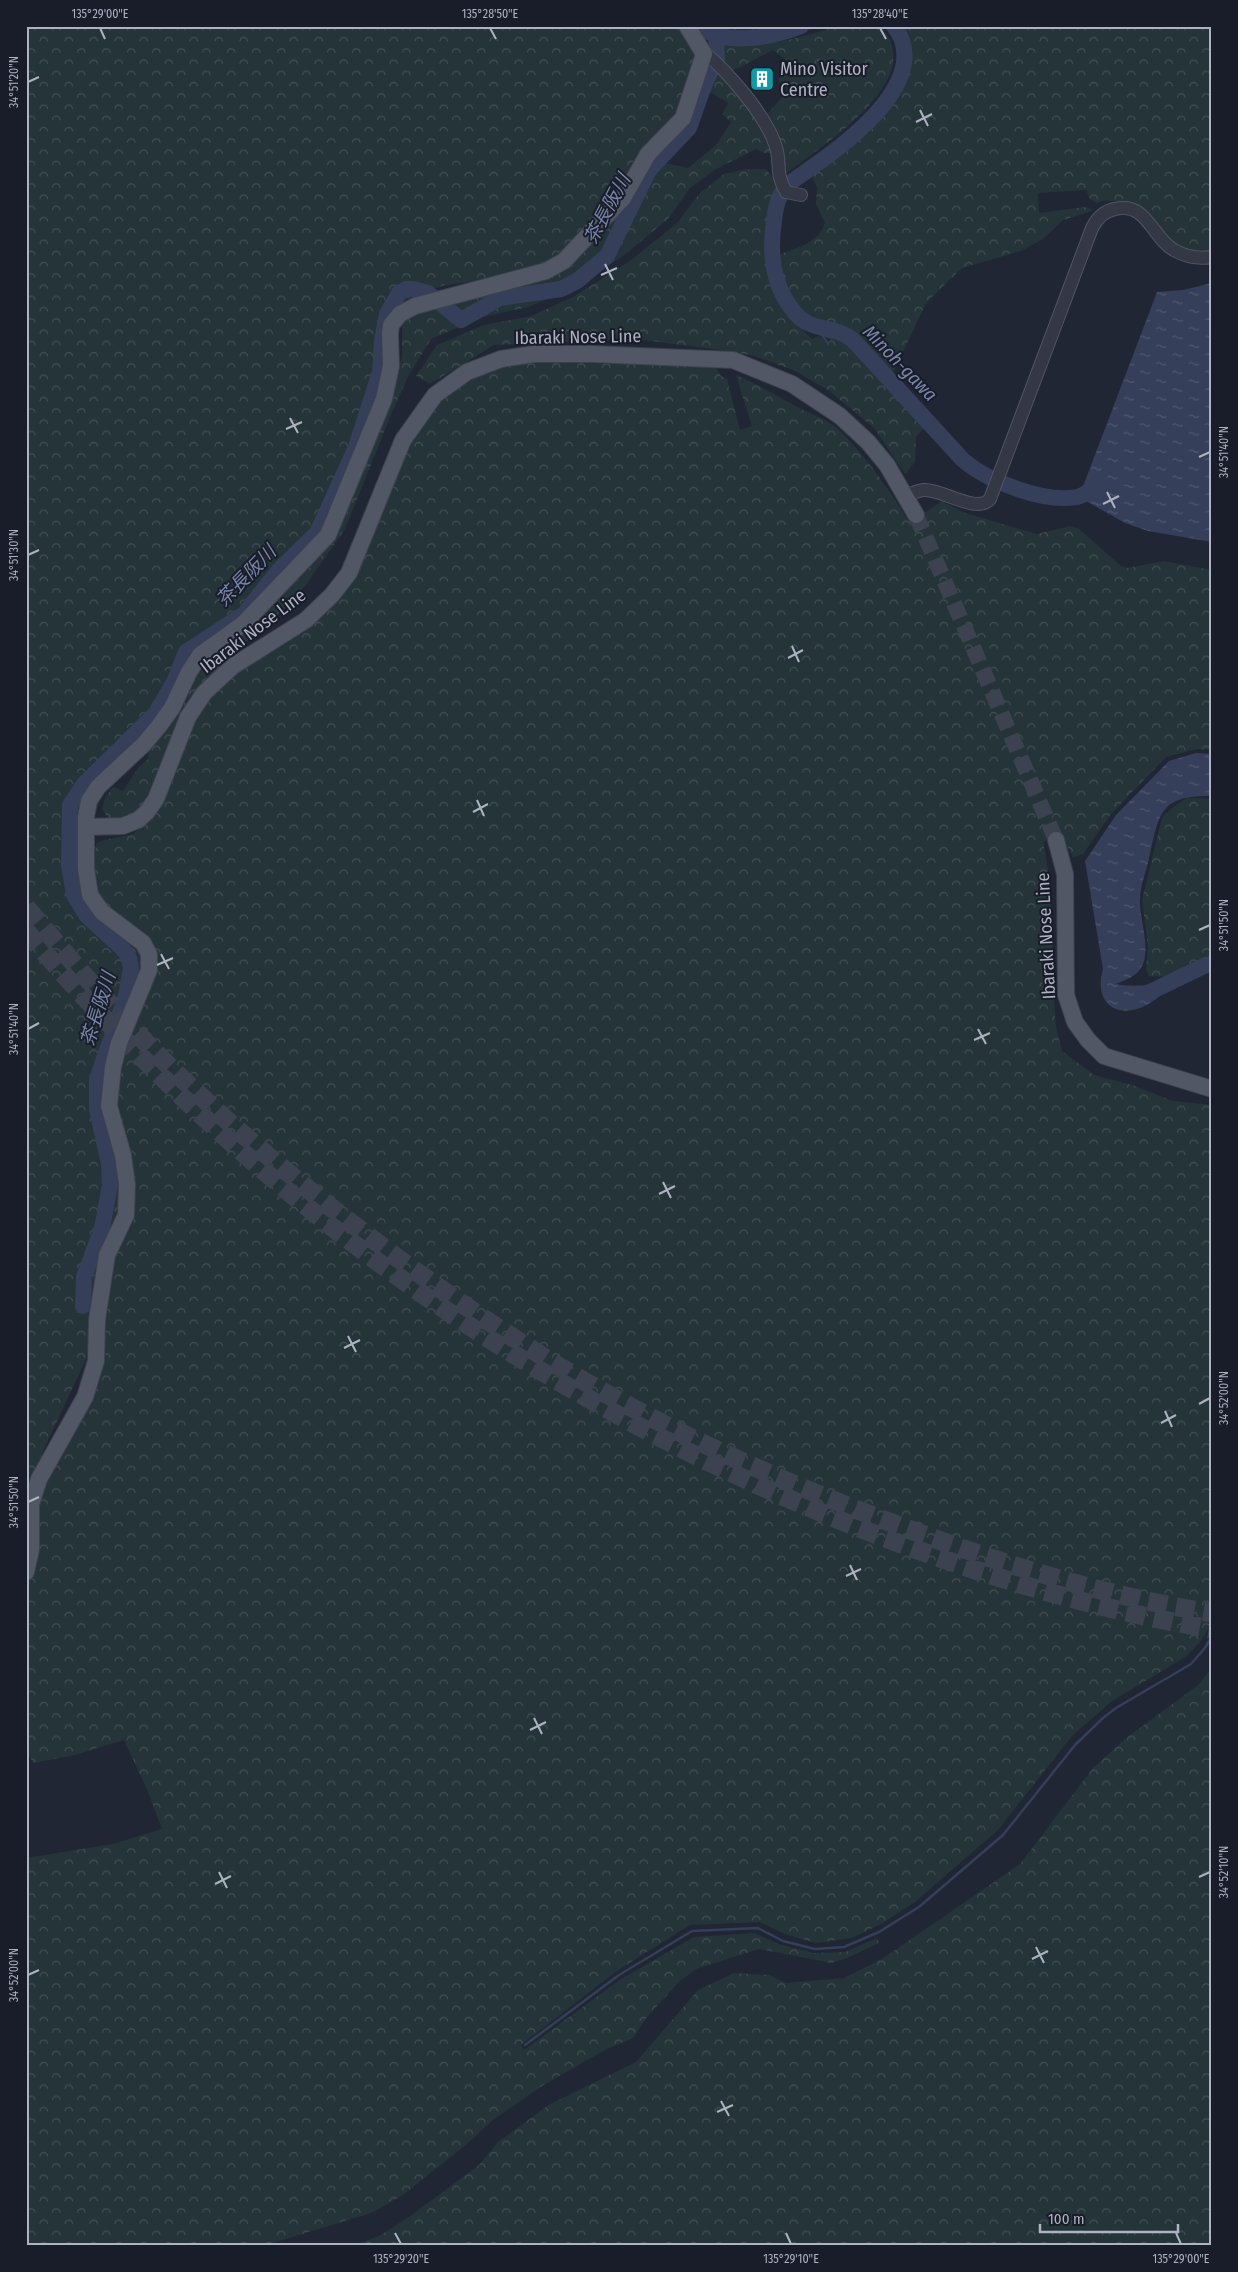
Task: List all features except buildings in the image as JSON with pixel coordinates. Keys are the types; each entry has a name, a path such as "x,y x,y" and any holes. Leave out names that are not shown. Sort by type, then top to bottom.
{"main road":[{"path":"687,26 712,58"},
{"path":"26,1572 31,1549 31,1504 38,1479 85,1397 96,1361 98,1320 107,1255 126,1215 127,1184 123,1155 109,1106 113,1067 119,1043 149,970 149,954 142,943 102,912 90,894 87,880 86,827 88,804 95,791 144,744 159,726 172,708 189,672 200,655 243,624 328,535 384,399 391,366 390,334 392,323 406,310 537,274 564,261 623,198 648,154 683,118 703,58 712,58"},
{"name":"Ibaraki Nose Line","path":"86,827 123,826 146,813 156,799 188,716 204,692 233,666 306,620 332,595 349,573 403,440 435,396 467,372 501,358 534,354 563,354 733,360 808,393 828,406 868,442 888,465 916,515"},
{"name":"Ibaraki Nose Line","path":"1056,840 1065,874 1066,995 1075,1022 1088,1040 1104,1056 1212,1090"}],"street":[{"path":"712,58 739,89 772,136 777,150 783,187 801,196"},
{"path":"905,494 920,490 935,490 981,505 988,501 1090,234 1099,217 1116,208 1132,209 1147,218 1173,250 1186,256 1212,258"}],"green space":[{"path":"26,26 681,26 695,52 695,57 682,103 661,132 632,163 619,194 591,229 544,266 493,279 446,285 424,291 407,299 390,311 381,325 383,384 371,419 326,518 187,660 170,702 152,726 93,781 81,797 77,813 77,881 79,895 84,905 95,916 131,939 144,960 93,1110 112,1159 118,1182 119,1212 100,1251 86,1359 32,1475 26,1494"},
{"path":"694,26 822,26 783,36 737,43 724,43 707,38"},
{"path":"837,26 881,28 893,48 892,69 881,91 864,111 820,149 783,176 764,118 788,90 778,80 791,64 773,50 741,67 729,71 714,57 715,45 748,45 777,42"},
{"path":"888,26 1212,26 1212,252 1191,253 1178,247 1170,240 1152,216 1134,205 1108,201 1097,203 1090,199 1086,190 1038,193 1039,213 1085,207 1092,209 1092,211 1063,220 1043,239 1021,251 962,268 926,303 893,373 848,329 834,323 812,319 804,313 790,294 781,276 778,255 812,240 822,230 825,223 816,204 817,187 806,165 860,123 878,105 892,86 899,67 899,46"},
{"path":"711,62 729,81 746,105 773,153 764,153 756,149 716,169 690,188 668,219 623,256 569,290 528,307 483,317 431,339 409,375 393,410 345,529 306,585 271,622 230,654 194,698 153,790 140,808 123,819 108,818 102,809 105,798 113,787 123,791 138,768 148,759 149,746 195,674 261,615 341,524 386,407 402,357 402,323 411,314 544,279 651,160 688,168 716,145 731,122 722,114 728,103 707,90 696,123 687,121 705,71"},
{"path":"747,169 766,169 780,188 771,209 766,249 769,269 775,288 784,306 812,339 819,336 827,343 830,341 824,334 837,337 847,343 924,428 916,437 915,462 905,474 874,428 828,390 793,370 754,356 635,339 494,345 430,384 416,376 437,345 484,325 531,316 573,297 630,261 677,223 700,193 724,174"},
{"path":"534,362 715,366 721,376 727,379 740,430 752,426 736,375 825,420 838,429 876,473 908,520 924,513 942,501 965,513 1037,534 1070,526 1079,529 1121,566 1128,568 1164,561 1212,570 1212,750 1197,749 1166,757 1111,814 1083,854 1073,857 1061,835 1043,842 1050,885 1055,1018 1062,1051 1094,1075 1132,1085 1173,1101 1212,1105 1212,1623 1200,1642 1187,1656 1112,1701 1072,1736 998,1830 915,1902 881,1924 852,1938 816,1943 785,1934 760,1922 690,1925 617,1971 521,2045 524,2050 621,1979 694,1937 754,1933 779,1944 814,1953 845,1952 877,1938 879,1943 847,1958 831,1963 759,1949 696,1969 680,1981 647,2017 633,2038 605,2050 542,2086 493,2120 468,2143 403,2195 371,2213 263,2246 26,2246 26,1858 113,1844 162,1829 146,1787 124,1740 75,1755 33,1763 26,1749 26,1583 30,1578 36,1503 43,1480 65,1448 101,1320 111,1255 126,1230 114,1104 116,1068 154,966 108,910 95,888 95,849 97,843 104,840 133,834 151,818 173,766 208,694 336,601 407,442 440,400 468,380 503,367"},
{"path":"1187,798 1212,799 1212,961 1204,962 1167,977 1149,976 1146,969 1148,946 1142,900 1162,817"},
{"path":"1212,1668 1212,2246 352,2246 379,2236 409,2217 479,2165 498,2142 550,2104 636,2062 698,1990 734,1973 769,1975 786,1983 844,1978 882,1959 1020,1864 1093,1768 1125,1739 1198,1685"}],"water":[{"path":"1212,283 1212,542 1148,531 1125,523 1079,497 1157,292 1183,290"},
{"path":"1196,753 1212,754 1212,796 1181,799 1164,810 1159,819 1140,895 1145,944 1144,961 1136,974 1116,984 1141,986 1166,981 1170,987 1155,1000 1142,1007 1127,1011 1118,1010 1106,1002 1101,987 1103,969 1085,861 1116,815 1169,761"}],"waterway":[{"name":"Minoh-gawa","path":"701,26 711,33 722,37 736,38 764,36 801,26"},
{"name":"Minoh-gawa","path":"894,26 904,46 903,67 895,88 881,108 863,127 824,159 789,184 780,196 775,212 772,246 774,270 782,293 788,304 802,320 809,324 839,332 853,340 963,460 987,476 1017,489 1049,497 1080,496 1098,485"},
{"name":"茶長阪川","path":"83,1306 84,1277 102,1228 110,1185 109,1164 97,1110 97,1079 126,996 131,968 129,958 123,949 86,915 74,895 69,866 70,805 84,784 156,713 174,682 186,652 244,614 279,570 317,533 356,447 380,372 382,341 387,314 399,293 406,289 428,293 461,320 500,298 561,289 577,281 607,256 649,170 689,128 705,83 717,59 716,36"},
{"path":"816,327 828,343"},
{"name":"Minoh-gawa","path":"1148,993 1206,965 1212,964"},
{"path":"525,2045 619,1975 692,1931 758,1928 783,1941 815,1949 844,1947 879,1932 919,1907 1003,1835 1075,1745 1103,1718 1116,1708 1191,1664 1205,1648 1212,1636"}],"tunnel":[{"path":"916,515 1056,840"},
{"path":"26,907 95,988 149,1046 208,1103 249,1139 333,1209 388,1251 473,1311 560,1367 681,1433 849,1507 970,1551 1050,1576 1130,1597 1212,1613"},
{"path":"26,931 111,1026 200,1114 294,1196 391,1272 493,1341 600,1405 711,1463 874,1534 969,1568 1065,1597 1163,1620 1212,1629"}],"place":[{"name":"Mino Visitor Centre","path":"762,79"}]}
